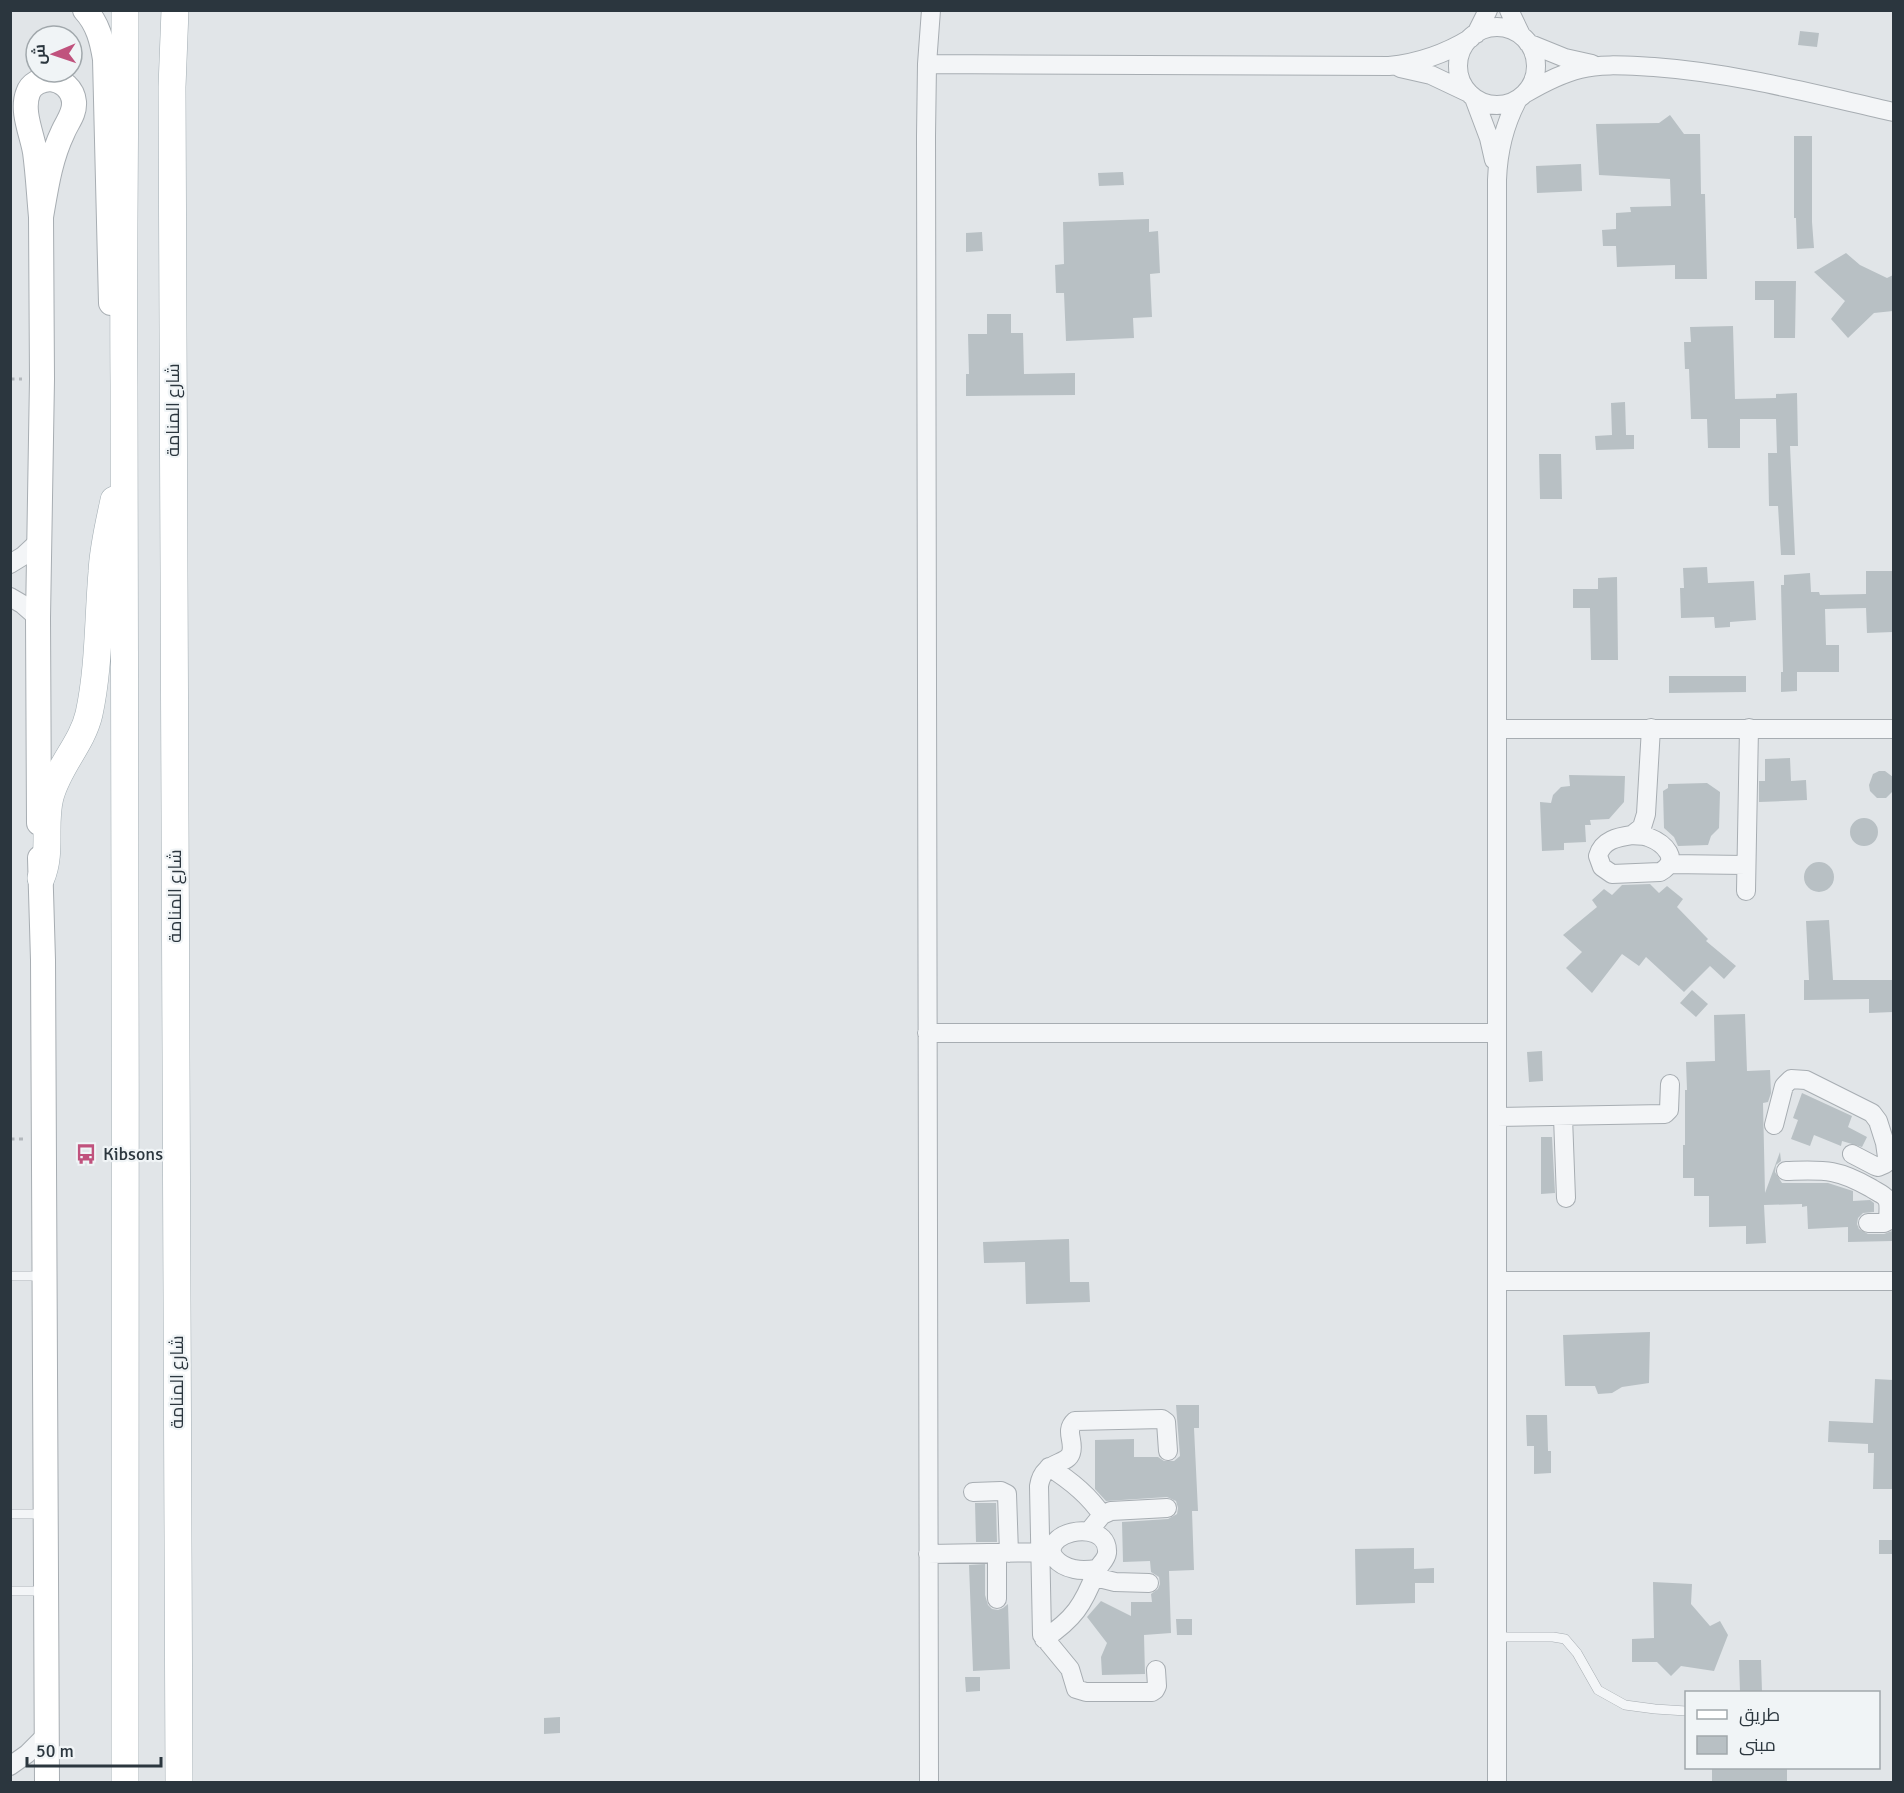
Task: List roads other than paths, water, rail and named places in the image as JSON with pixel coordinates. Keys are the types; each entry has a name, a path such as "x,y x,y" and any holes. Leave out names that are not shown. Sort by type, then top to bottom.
{"main road":[{"path":"125,10 125,1782"},
{"name":"شارع المنامة","path":"176,10 172,87 179,1782"},
{"path":"41,878 46,855 46,821 50,796 64,762 82,733 91,702 106,535 125,464"}],"street":[{"path":"85,10 101,36 105,59 112,349 124,383"},
{"path":"928,1782 927,64 931,10"},
{"path":"1488,10 1474,36 1464,47 1459,59 1463,84 1472,96 1490,138 1497,180"},
{"path":"1497,1782 1497,180 1498,159 1508,119 1533,82 1536,69 1534,55 1509,10"},
{"path":"927,64 1389,66 1411,64 1432,58 1453,49 1487,29 1499,27 1510,30 1565,58 1603,66"},
{"path":"1389,66 1410,69 1452,83 1487,104 1502,105 1562,74 1583,68 1603,66 1665,68 1727,75 1767,82 1893,112"},
{"path":"41,217 51,162 64,129 74,112 74,100 70,89 61,82 50,79 33,85 26,101 34,147 41,217 42,379 38,792 43,960 46,1782"},
{"path":"10,564 23,556 39,541"},
{"path":"10,597 38,618"},
{"path":"1632,836 1642,826 1646,814 1651,728"},
{"path":"1746,891 1749,728"},
{"path":"1497,729 1893,729"},
{"path":"1632,836 1648,837 1664,846 1668,851 1669,864 1660,872 1612,874 1606,872 1599,862 1600,850 1609,841 1632,836"},
{"path":"1669,864 1746,865"},
{"path":"927,1033 1497,1033"},
{"path":"1774,1125 1784,1086 1791,1079 1801,1079 1872,1113 1880,1126 1890,1160 1878,1167 1852,1154"},
{"path":"1497,1117 1665,1114 1669,1110 1670,1084"},
{"path":"1563,1116 1566,1198"},
{"path":"1786,1171 1826,1170 1848,1176 1886,1198 1891,1210 1886,1223 1868,1223"},
{"path":"1497,1281 1893,1281"},
{"path":"1156,1670 1157,1686 1152,1692 1081,1691 1076,1689 1070,1670 1044,1639 1042,1629 1045,1552 1039,1486 1040,1479 1049,1467 1071,1453 1069,1430 1076,1421 1081,1419 1162,1419 1166,1422 1168,1451"},
{"path":"1049,1467 1078,1487 1091,1499 1102,1515"},
{"path":"973,1492 1001,1491 1007,1494 997,1599"},
{"path":"1089,1532 1102,1515 1111,1510 1167,1508"},
{"path":"1044,1639 1061,1628 1087,1596 1096,1573 1107,1556 1107,1547 1098,1534 1081,1530 1064,1534 1045,1552"},
{"path":"928,1554 1045,1552 1065,1566 1096,1573 1115,1582 1149,1583"},
{"path":"10,1766 27,1754 46,1735"}],"lane":[{"path":"10,1276 44,1276"},
{"path":"10,1514 45,1514"},
{"path":"10,1591 45,1591"},
{"path":"1497,1637 1553,1637 1565,1640 1577,1653 1598,1690 1625,1705 1685,1711"}],"place":[{"name":"Kibsons","path":"86,1154"}]}
